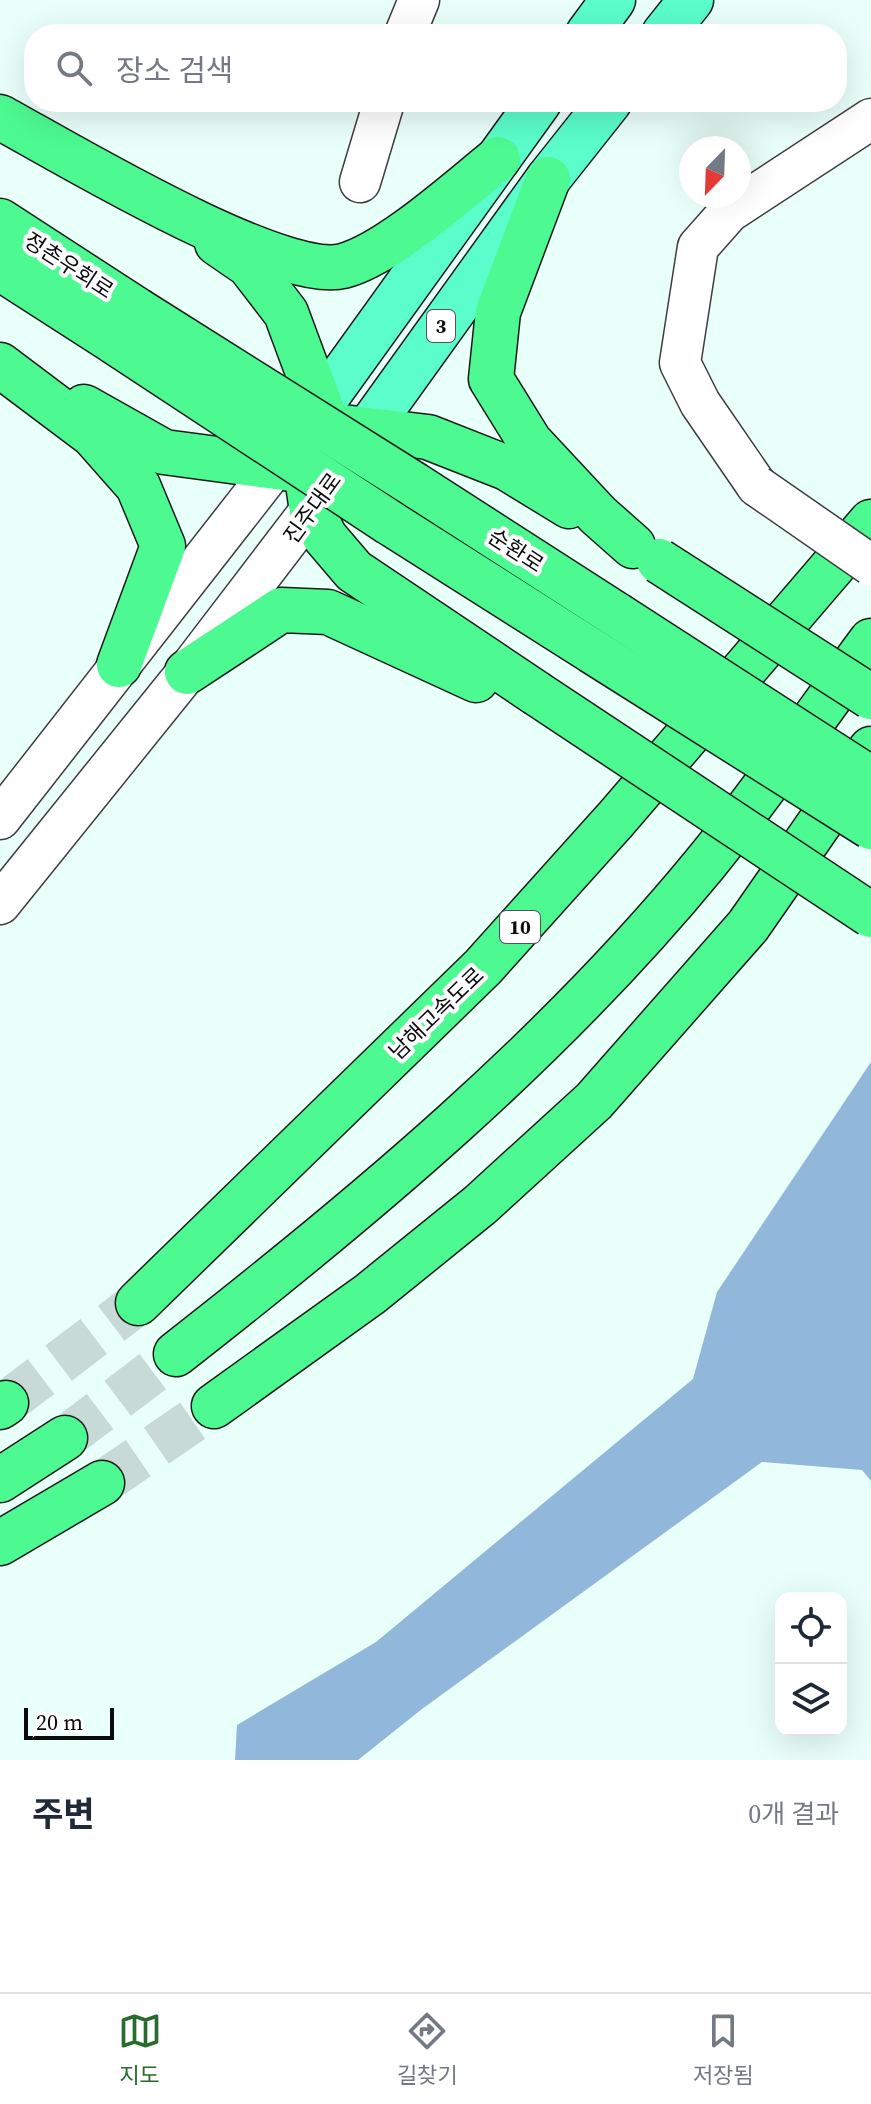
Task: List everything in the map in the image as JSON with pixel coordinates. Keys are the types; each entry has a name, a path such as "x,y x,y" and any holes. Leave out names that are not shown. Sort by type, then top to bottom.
{"highway":[{"path":"0,117 207,229 305,267 343,266 398,238 498,159"},
{"path":"548,179 498,312 491,379 530,442 598,515 646,553"},
{"path":"157,202 249,265 286,313 319,450 325,537 354,571 871,915"},
{"name":"정촌우회로","path":"0,221 126,326"},
{"name":"정촌우회로","path":"0,268 126,326"},
{"name":"순환로","path":"126,326 415,485 871,779"},
{"name":"순환로","path":"126,326 390,523 871,827"},
{"path":"0,355 111,424 164,452 319,450 428,437 507,468 871,697"},
{"path":"0,365 93,435 138,486 163,546 119,665"},
{"name":"남해고속도로","path":"138,1303 483,967 616,819 871,522"},
{"path":"187,672 281,610 328,612 483,683 529,688"},
{"path":"176,1354 322,1240 501,1078 615,965 705,864 871,641"},
{"path":"214,1406 370,1294 480,1205 594,1101 748,926 871,749"},
{"path":"0,1480 65,1438"},
{"path":"0,1543 102,1483"}],"main road":[{"path":"595,24 613,0"},
{"path":"672,24 691,0"},
{"name":"진주대로","path":"319,450 498,159 532,112"},
{"name":"진주대로","path":"319,450 601,112"}],"street":[{"path":"409,24 419,0"},
{"path":"360,182 381,112"},
{"path":"871,119 729,212 698,247 680,363 700,403 757,486 871,565"},
{"name":"진주대로","path":"0,819 119,665 319,450"},
{"name":"진주대로","path":"0,904 187,672 319,450"}],"shaded area":[{"path":"871,1062 871,1481 862,1470 762,1462 422,1709 358,1760 235,1760 237,1725 376,1642 693,1379 717,1292"}],"tunnel":[{"path":"6,1403 138,1303"},
{"path":"65,1438 176,1354"},
{"path":"102,1483 214,1406"}]}
